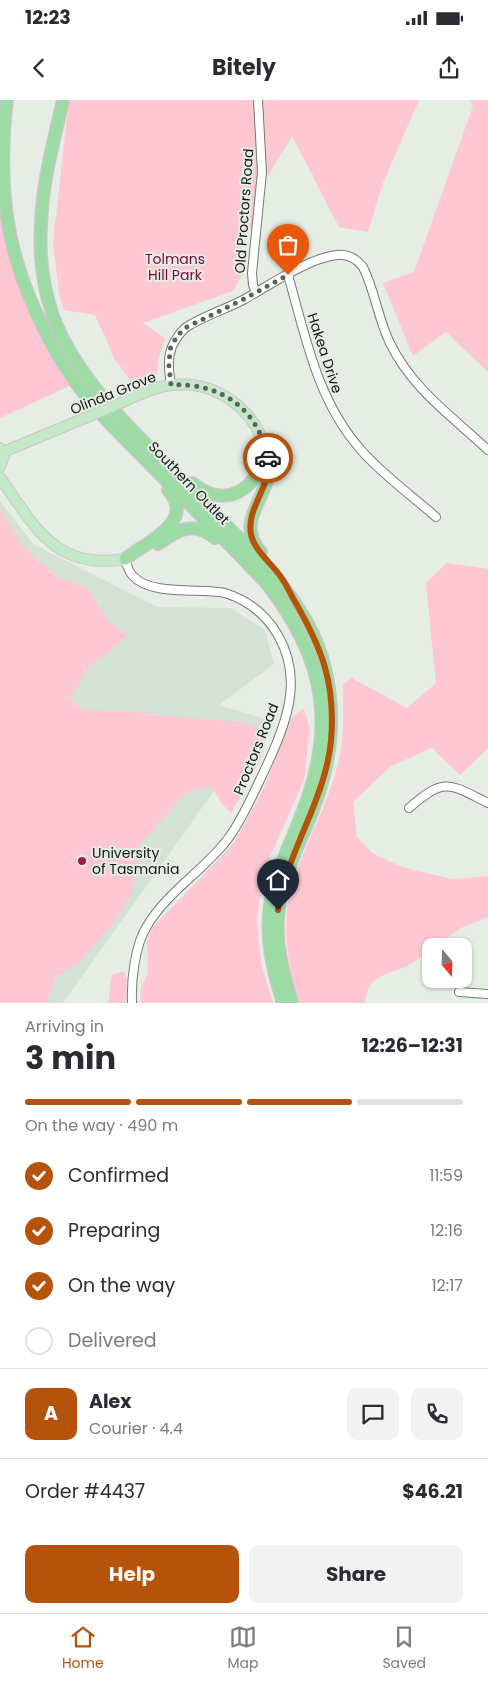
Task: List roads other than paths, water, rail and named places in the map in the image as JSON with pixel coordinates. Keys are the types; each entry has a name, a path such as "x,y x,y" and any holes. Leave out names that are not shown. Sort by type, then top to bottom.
{"highway":[{"name":"Southern Outlet","path":"7,100 3,152 7,218 13,247 44,330 88,399 267,584 300,634 314,668 321,702 322,726 320,749 313,784 279,870 270,906 268,929 271,954 283,1003"},
{"name":"Southern Outlet","path":"63,100 42,208 41,248 45,284 50,306 64,340 87,376 116,413 252,551 294,600 311,629 323,659 330,694 331,729 329,753 324,777 313,811 287,876 279,904 277,923 278,946 292,1003"},
{"path":"53,146 52,176 46,224 48,270 61,320 88,369 126,416 185,476 202,490 215,495 224,495 243,489 252,483 258,475 263,465 266,451"},
{"path":"60,357 76,390 93,412 176,501 177,512 171,524 151,542 125,559"},
{"path":"266,451 269,461 267,481 251,518 251,534 256,546 278,572 294,600"},
{"path":"125,559 145,553 181,530 190,528 207,531 264,587 289,615"}],"main road":[{"name":"Olinda Grove","path":"1,450 85,418 150,390 184,384 205,388 224,395 236,403 256,425 266,451"},
{"path":"0,467 4,460 1,450"},
{"path":"0,477 37,530 61,550 94,561 125,559"}],"street":[{"name":"Old Proctors Road","path":"256,292 253,285 252,272 262,172 258,100"},
{"path":"171,385 170,349 177,336 193,323 322,259 346,256 357,261 365,271 389,340 400,362 431,399 488,450"},
{"name":"Hakea Drive","path":"288,275 315,372 335,414 362,451 436,516"},
{"name":"Proctors Road","path":"125,559 131,574 144,584 163,589 225,593 244,600 261,612 282,644 289,669 291,688 287,712 278,737 263,774 238,823 217,852 158,911 144,932 136,958 132,1003"},
{"path":"409,808 429,791 446,786 465,790 488,803"},
{"path":"459,992 488,994"}],"place":[{"name":"University of Tasmania","path":"82,861"}],"park label":[{"name":"Tolmans Hill Park","path":"175,268"}]}
